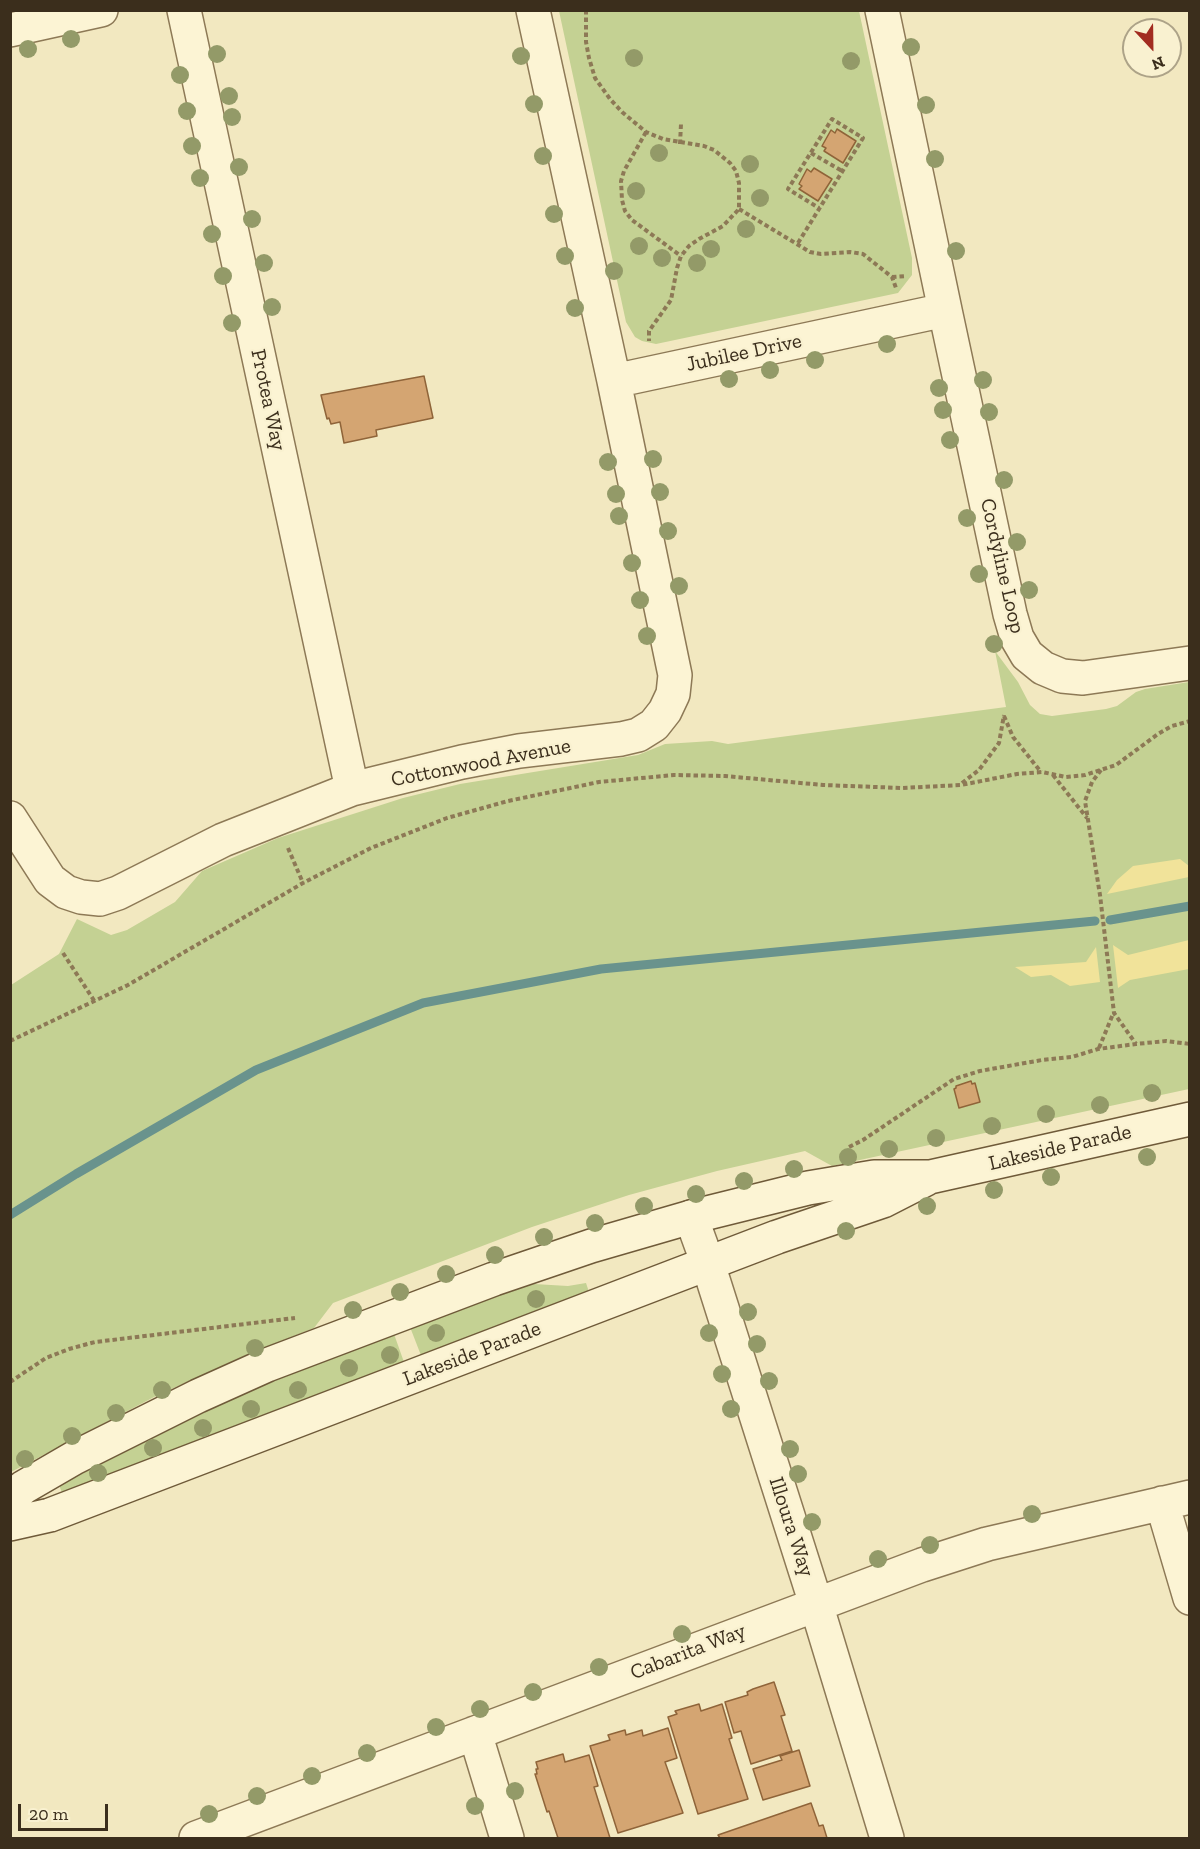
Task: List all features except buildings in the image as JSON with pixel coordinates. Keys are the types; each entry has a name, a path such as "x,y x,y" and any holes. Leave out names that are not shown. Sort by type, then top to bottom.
{"street":[{"path":"10,30 101,10"},
{"name":"Protea Way","path":"184,10 351,789"},
{"path":"533,10 614,381"},
{"path":"882,10 945,310"},
{"name":"Jubilee Drive","path":"614,381 945,310"},
{"name":"Cordyline Loop","path":"945,310 1010,614 1017,639 1027,655 1043,668 1062,676 1083,678 1190,663"},
{"name":"Cottonwood Avenue","path":"10,818 50,880 66,892 81,897 100,898 118,893 223,840 351,789 462,762 519,751 638,735 654,725 665,711 673,694 675,675 614,381"},
{"name":"Lakeside Parade","path":"10,1498 24,1487 74,1458 267,1365 494,1279 591,1246 691,1217 808,1188 874,1177 930,1177 1190,1119"},
{"name":"Lakeside Parade","path":"10,1524 50,1515 777,1237 884,1201 930,1177"},
{"name":"Illoura Way","path":"691,1217 816,1604 887,1839"},
{"path":"1175,1500 1190,1598"},
{"name":"Cabarita Way","path":"196,1839 922,1565 987,1544 1175,1500"},
{"path":"475,1733 507,1839"}],"path":[{"path":"586,10 586,42 595,78 622,112 646,132 680,144 704,146 714,150 730,163 740,183 739,209 723,226 689,246 681,256 671,300 649,331 650,343"},
{"path":"798,243 863,138 832,119 788,189 819,208"},
{"path":"680,144 681,124"},
{"path":"646,132 621,180 625,211 632,220 681,256"},
{"path":"811,153 842,171"},
{"path":"739,209 810,252 863,254 892,277 898,292"},
{"path":"961,785 979,770 999,743 1004,715 1013,737 1042,772"},
{"path":"10,1041 95,1002 183,955 303,883 371,848 447,818 517,799 599,782 685,775 870,787 961,785 1017,774 1042,772 1075,776 1116,765 1158,734 1172,726 1190,721"},
{"path":"1102,770 1087,791 1085,801 1100,895 1114,1013 1136,1044"},
{"path":"1053,775 1088,819"},
{"path":"287,846 303,883"},
{"path":"63,953 95,1002"},
{"path":"1098,1049 1114,1013"}],"green space":[{"path":"559,11 859,11 912,258 912,275 898,293 656,344 635,337 626,322"},
{"path":"995,651 1018,682 1030,705 1040,714 1052,716 1106,709 1117,706 1136,692 1145,689 1189,682 1189,1089 832,1166 805,1151 717,1171 629,1195 532,1227 333,1303 314,1328 246,1355 156,1396 11,1472 11,985 59,954 77,919 111,935 127,930 175,902 202,871 278,838 403,798 460,784 638,755 665,744 712,741 728,744 1006,707"},
{"path":"586,1283 590,1295 422,1358 410,1327 517,1288 534,1284 568,1286"},
{"path":"394,1334 405,1365 63,1495 59,1485 166,1428 254,1389"}],"sand":[{"path":"1180,859 1189,866 1189,877 1107,894 1117,880 1133,866"},
{"path":"1189,940 1189,969 1130,980 1118,988 1113,945 1128,955"},
{"path":"1096,947 1100,982 1070,986 1051,975 1031,977 1015,967 1086,962"}],"waterway":[{"path":"1110,920 1190,906"},
{"path":"10,1215 76,1174 256,1070 423,1003 601,969 1095,921"}]}
